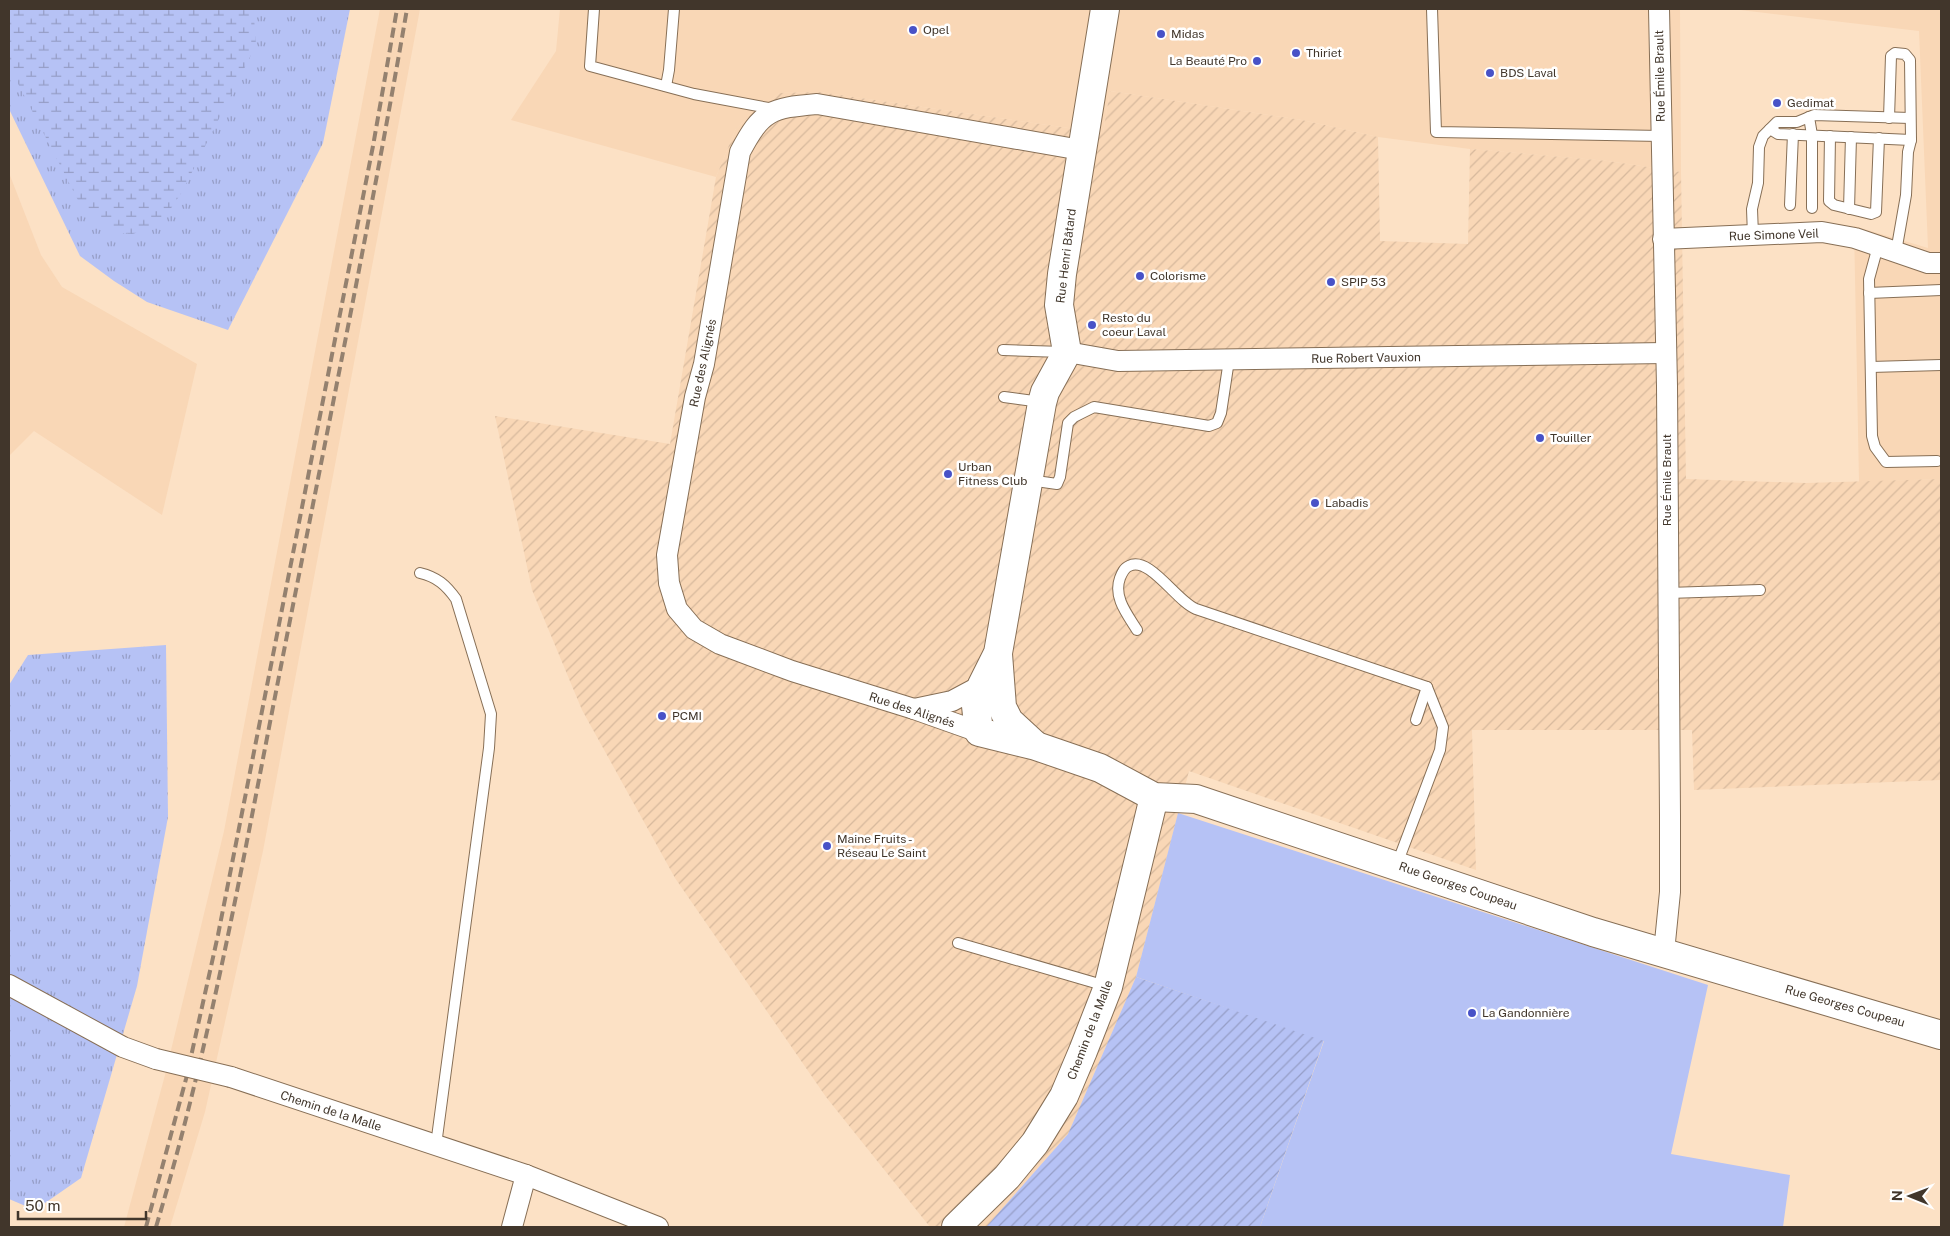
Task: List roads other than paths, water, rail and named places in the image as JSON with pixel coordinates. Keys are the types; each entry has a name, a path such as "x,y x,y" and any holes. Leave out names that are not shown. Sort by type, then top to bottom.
{"street":[{"name":"Rue Henri Bâtard","path":"1066,352 1060,305 1062,274 1080,150 1104,9"},
{"name":"Rue Émile Brault","path":"1659,9 1666,353 1670,892 1664,952"},
{"name":"Rue des Alignés","path":"1009,721 993,711 972,706 914,709 792,671 720,644 694,629 677,609 669,584 667,555 695,397 706,355 740,152 752,128 776,110 817,104 1080,150"},
{"name":"Rue Simone Veil","path":"1663,240 1822,232 1855,238 1928,263 1941,263"},
{"path":"1036,746 1009,721 1002,707 998,653 1042,402 1045,392 1066,352"},
{"name":"Rue Robert Vauxion","path":"1066,352 1118,361 1666,353"},
{"path":"914,709 972,706 998,653"},
{"name":"Rue Georges Coupeau","path":"972,706 1036,746 1100,768 1154,797 1196,799 1592,932 1941,1035"},
{"name":"Chemin de la Malle","path":"956,1227 1007,1177 1035,1143 1064,1096 1084,1051 1108,987 1154,797"},
{"name":"Chemin de la Malle","path":"9,985 123,1047 156,1059 231,1077 526,1175 658,1227"},
{"path":"512,1227 526,1175"}],"lane":[{"path":"594,9 590,66 694,94 776,110"},
{"path":"666,86 674,9"},
{"path":"1432,9 1436,132 1661,136"},
{"path":"1890,118 1891,56 1895,53 1905,54 1910,60 1911,140 1908,152 1906,195 1887,249 1868,279 1872,436 1875,447 1886,462 1937,461"},
{"path":"1752,235 1752,209 1757,185 1759,147 1763,136 1777,122 1797,122 1814,115 1910,118"},
{"path":"1810,117 1812,135 1812,208"},
{"path":"1770,129 1778,134 1911,140"},
{"path":"1790,206 1793,134"},
{"path":"1830,136 1828,198 1830,204 1871,214 1876,212 1879,138"},
{"path":"1849,209 1851,137"},
{"path":"1869,293 1941,290"},
{"path":"1003,350 1066,352"},
{"path":"1028,480 1057,484 1060,477 1068,422 1074,417 1094,408 1209,426 1217,423 1221,413 1229,360"},
{"path":"1871,367 1941,365"},
{"path":"1004,397 1042,402"},
{"path":"1137,630 1120,601 1117,589 1122,571 1137,563 1150,569 1187,606 1427,687 1443,727 1440,750 1396,865"},
{"path":"420,573 432,576 445,584 456,599 491,714 489,748 436,1145"},
{"path":"1668,593 1760,590"},
{"path":"1416,720 1427,687"},
{"path":"958,943 1108,987"}],"railway":[{"path":"146,1227 186,1079 218,935 373,146 397,9"},
{"path":"156,1227 194,1089 240,878 362,255 407,9"}],"place":[{"name":"Opel","path":"913,30"},
{"name":"Midas","path":"1161,34"},
{"name":"Thiriet","path":"1296,53"},
{"name":"La Beauté Pro","path":"1257,61"},
{"name":"BDS Laval","path":"1490,73"},
{"name":"Gedimat","path":"1777,103"},
{"name":"Colorisme","path":"1140,276"},
{"name":"SPIP 53","path":"1331,282"},
{"name":"Resto du coeur Laval","path":"1092,325"},
{"name":"Touiller","path":"1540,438"},
{"name":"Urban Fitness Club","path":"948,474"},
{"name":"Labadis","path":"1315,503"},
{"name":"PCMI","path":"662,716"},
{"name":"Maine Fruits - Réseau Le Saint","path":"827,846"},
{"name":"La Gandonnière","path":"1472,1013"}]}
